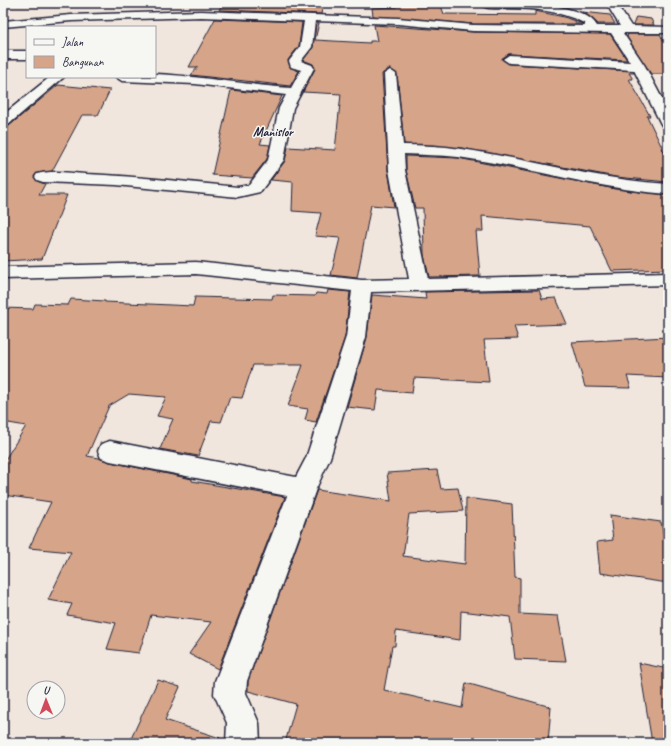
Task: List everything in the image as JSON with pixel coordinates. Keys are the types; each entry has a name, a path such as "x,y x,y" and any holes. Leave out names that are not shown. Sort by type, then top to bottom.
{"street":[{"path":"485,3 488,5 531,5 566,10 589,21 593,30"},
{"path":"611,3 628,30"},
{"path":"71,18 82,6"},
{"path":"391,9 398,21"},
{"path":"3,24 71,18 201,14 398,21 473,28 668,30"},
{"path":"111,26 120,17"},
{"path":"43,177 87,177 238,192 250,190 257,186 276,160 286,108 308,68 295,64 295,61 306,48 310,18"},
{"path":"614,30 639,66 666,116"},
{"path":"3,55 26,55"},
{"path":"509,60 639,66"},
{"path":"390,74 397,170 420,286"},
{"path":"3,122 57,78"},
{"path":"146,78 195,80 264,90 294,92"},
{"path":"396,149 459,153 632,187 668,189"},
{"path":"3,272 196,268 362,286 420,286 668,279"},
{"path":"243,743 244,723 230,694 231,682 303,489 318,458 356,337 362,286"},
{"path":"110,451 303,489"}],"building":[{"path":"223,3 323,4 321,14 219,10"},
{"path":"396,3 440,3 444,14 535,15 535,11 564,17 583,24 473,24 373,16 372,8 397,7"},
{"path":"582,12 610,15 615,24 598,24"},
{"path":"636,17 651,19 654,25 633,25"},
{"path":"215,19 302,22 299,46 288,60 290,67 299,71 290,86 191,75 198,67 189,67"},
{"path":"316,23 319,23 315,40 370,43 370,41 377,41 374,25 473,32 610,34 627,60 509,54 502,59 509,64 633,71 634,73 629,73 633,79 629,79 650,116 647,116 668,160 668,182 616,177 461,148 404,144 397,74 389,69 382,74 388,170 394,207 371,205 357,278 331,275 340,238 315,236 321,213 292,211 293,182 271,180 285,161 288,147 335,150 341,94 303,92 315,69 313,64 303,60 313,47"},
{"path":"628,34 660,34 668,49 668,74 651,74 627,37"},
{"path":"58,85 110,90 98,115 82,115 52,171 37,173 34,176 37,181 45,184 39,195 67,195 42,259 3,261 3,131"},
{"path":"231,90 282,96 260,144 270,145 267,159 252,178 212,175"},
{"path":"406,156 458,158 615,189 668,195 668,269 612,271 590,226 482,216 483,231 476,231 480,276 429,277 424,255 423,208 415,208 406,170"},
{"path":"328,290 350,292 345,337 316,422 305,420 308,409 288,406 303,365 253,365 242,398 230,397 221,422 211,421 198,456 160,449 173,419 157,416 166,397 129,394 109,406 87,456 192,479 192,481 285,497 218,669 189,654 211,622 151,615 139,653 107,649 116,623 67,615 72,604 48,600 71,552 29,548 51,502 3,495 3,463 26,426 3,422 3,308 33,309 35,304 68,305 71,299 193,306 195,297 272,299 273,295 315,296 316,293 327,294"},
{"path":"539,290 542,299 556,298 567,324 514,326 518,339 484,340 489,382 414,378 412,393 378,390 375,410 347,407 367,337 372,295 426,299 425,292"},
{"path":"668,337 668,378 627,376 631,388 585,387 572,342"},
{"path":"437,470 441,489 458,488 463,511 409,514 403,556 465,564 466,498 512,504 515,577 520,578 520,614 558,616 566,661 515,659 510,617 461,611 460,640 396,631 395,646 392,646 384,690 462,708 466,683 551,707 548,743 285,743 296,704 248,691 248,681 317,490 391,501 387,473"},
{"path":"610,515 661,522 668,559 668,583 600,573 597,542 613,540"},
{"path":"639,663 668,669 668,743 652,743"},
{"path":"158,680 180,687 165,720 220,738 219,743 129,743"}],"district":[{"name":"Manislor","path":"273,131"}]}
